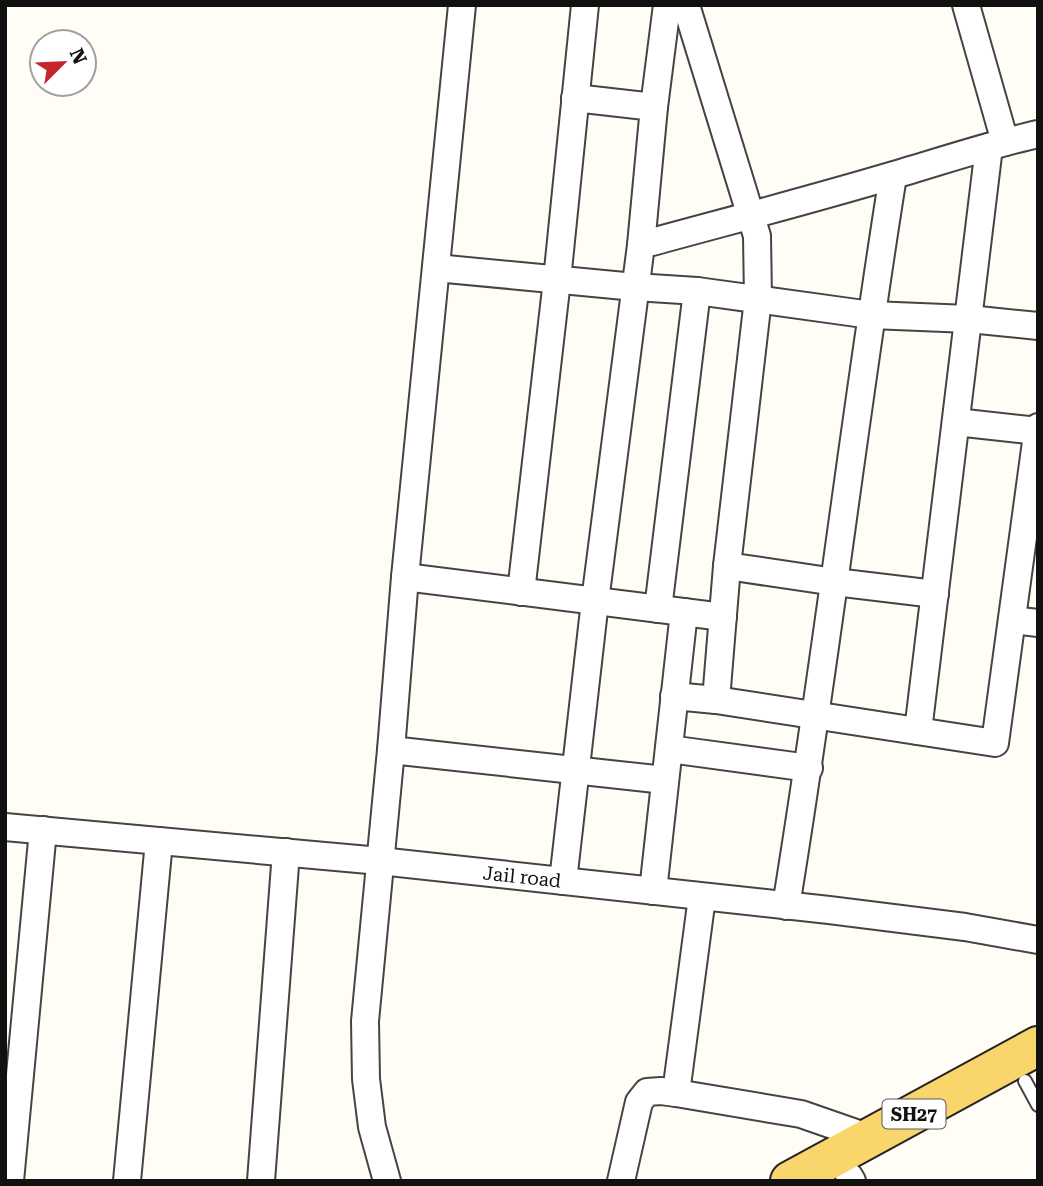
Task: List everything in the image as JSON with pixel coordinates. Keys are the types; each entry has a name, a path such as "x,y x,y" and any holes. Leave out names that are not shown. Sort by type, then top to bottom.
{"main road":[{"name":"SH27","path":"790,1181 870,1138 1034,1076"},
{"name":"SH27","path":"847,1179 1034,1076"}],"street":[{"path":"387,1181 372,1127 366,1079 366,1021 405,577 462,5"},
{"path":"521,592 585,5"},
{"path":"563,881 595,601 641,244 667,5"},
{"path":"686,5 757,236 758,299 727,566 716,700"},
{"path":"918,731 969,319 997,144 966,5"},
{"path":"575,98 654,107"},
{"path":"641,244 751,216 1038,134"},
{"path":"786,906 809,768 870,315 893,176"},
{"path":"436,268 697,291 870,315 969,319 1038,326"},
{"path":"653,891 674,696 671,611 697,291"},
{"path":"674,696 716,700 995,743 1025,622 1038,429 956,422"},
{"path":"727,566 935,594"},
{"path":"405,577 723,617"},
{"path":"668,749 809,768"},
{"path":"391,750 665,780"},
{"name":"Jail road","path":"5,827 380,861 830,910 1038,940"},
{"path":"10,1181 43,830"},
{"path":"127,1181 159,841"},
{"path":"261,1181 286,852"},
{"path":"676,1093 702,897"},
{"path":"621,1181 639,1102 647,1092 676,1093 801,1114 870,1138"}]}
